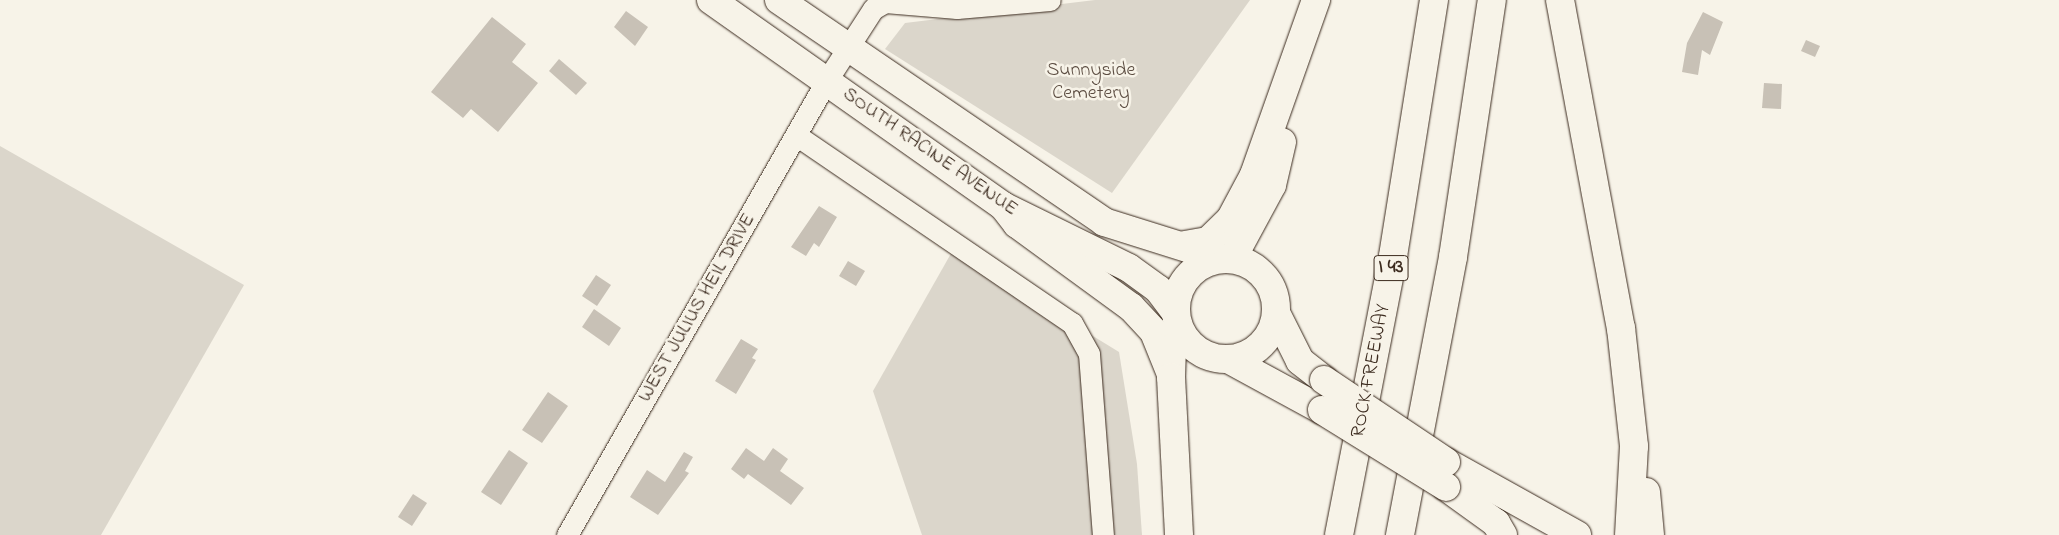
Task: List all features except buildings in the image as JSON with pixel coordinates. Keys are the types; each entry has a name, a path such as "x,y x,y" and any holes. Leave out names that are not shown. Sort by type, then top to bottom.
{"main road":[{"name":"SOUTH RACINE AVENUE","path":"712,0 1003,206 1129,268 1158,289 1178,320"},
{"name":"SOUTH RACINE AVENUE","path":"779,0 1104,222 1227,259"},
{"path":"1185,245 1208,241 1230,220 1254,175 1316,0"},
{"path":"1179,535 1171,374 1178,320 1188,277 1227,259 1272,185 1316,0"},
{"name":"ROCK FREEWAY","path":"1339,535 1393,256 1434,0"},
{"path":"1400,535 1453,257 1492,0"},
{"path":"1560,0 1620,328 1644,437 1650,535"},
{"path":"1003,206 1017,224 1131,307 1154,332 1171,374"},
{"path":"1227,259 1260,272 1273,291 1277,315 1300,361 1446,474 1496,523 1503,535"},
{"path":"1230,360 1262,346 1277,315"},
{"path":"1178,320 1199,352 1230,360 1446,474 1577,535"},
{"path":"1620,328 1634,446 1629,535"}],"street":[{"path":"876,2 957,8 1050,0"},
{"name":"WEST JULIUS HEIL DRIVE","path":"567,535 827,80 876,2"},
{"path":"796,135 1072,323 1089,354 1104,535"}],"green space":[{"name":"Sunnyside Cemetery","path":"1095,0 1250,0 1112,193 885,49 905,23"},
{"path":"0,146 244,285 101,535 0,535"},
{"path":"953,250 1119,352 1137,464 1142,535 922,535 873,391"}]}
